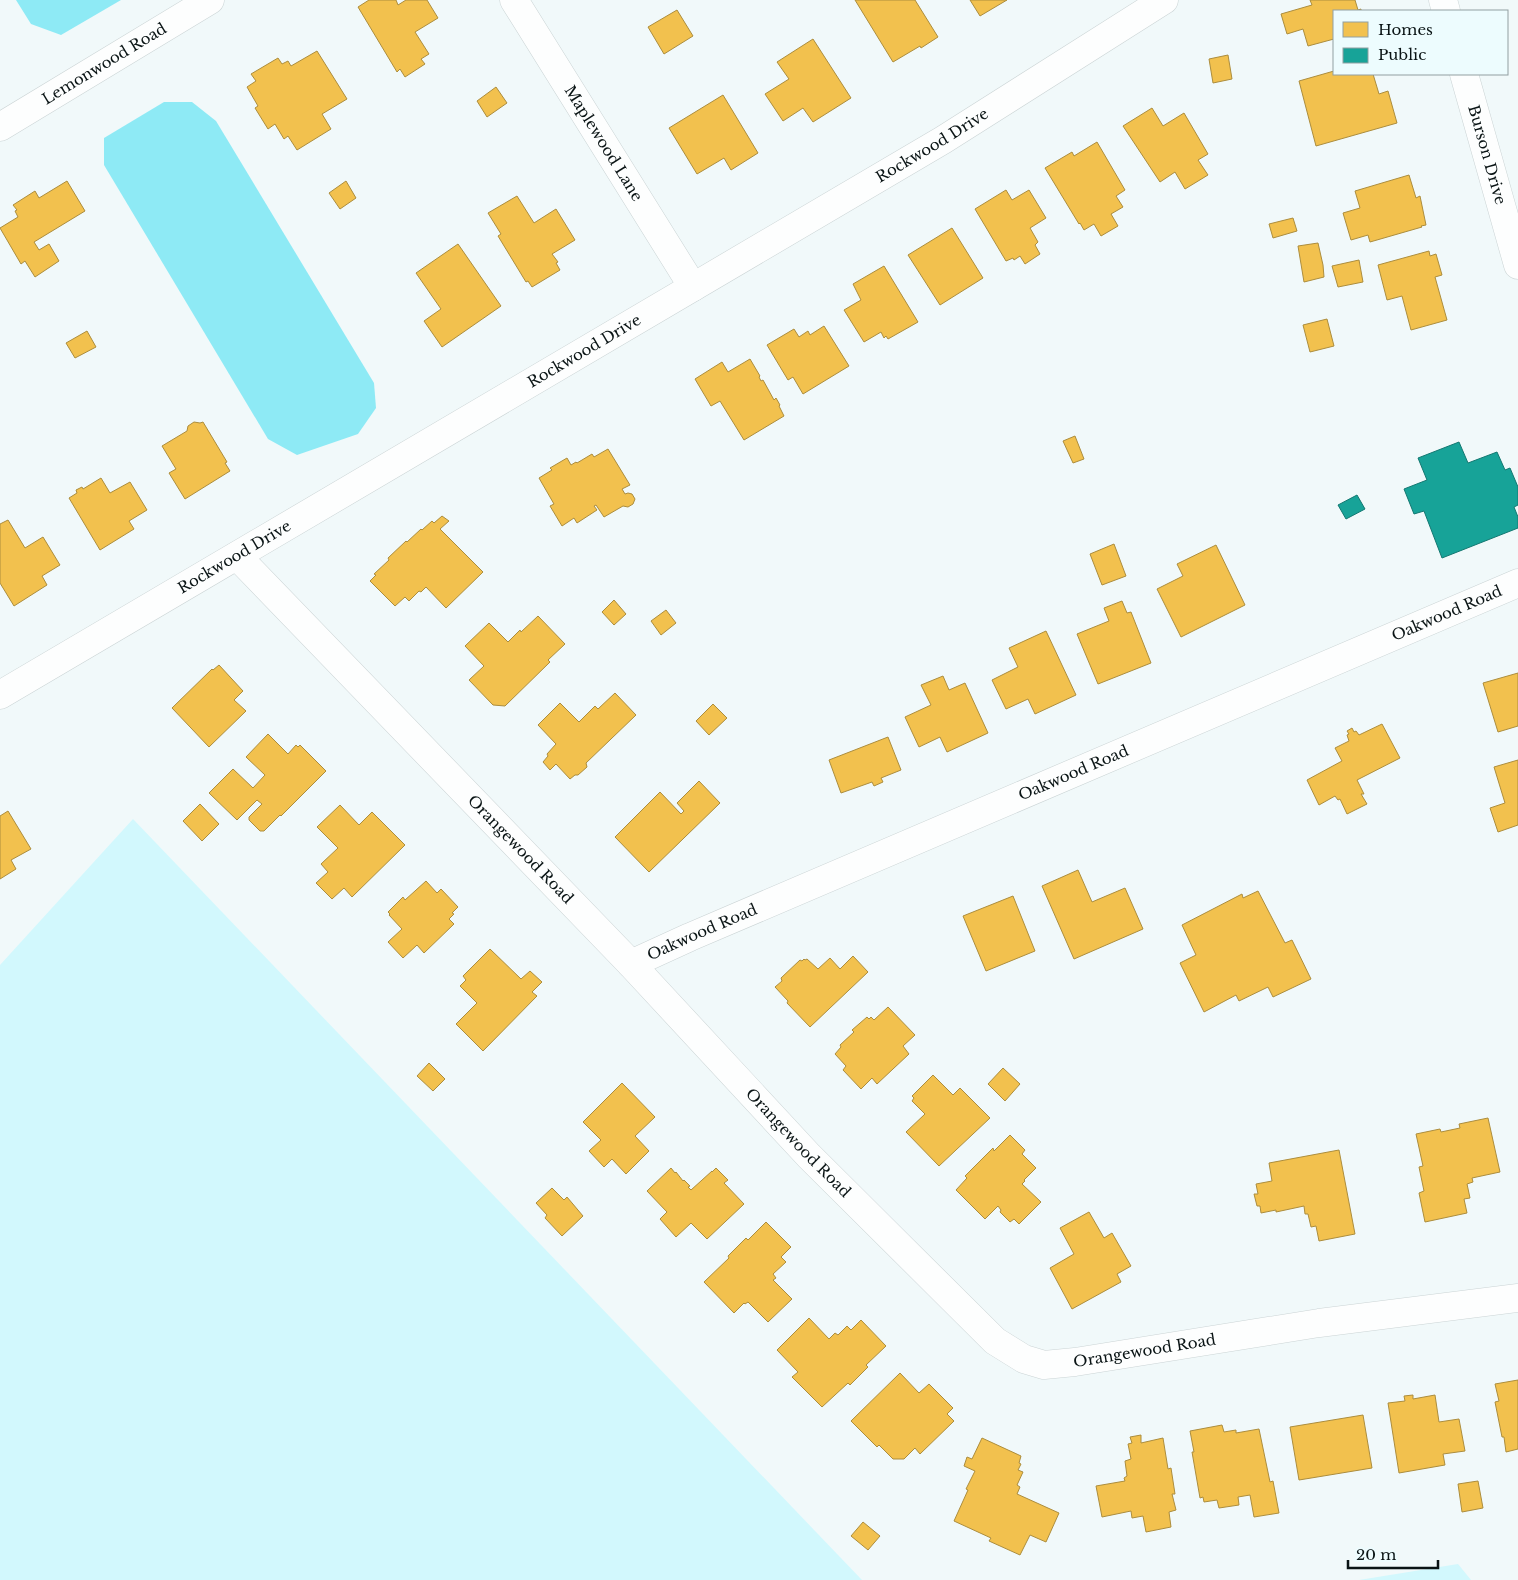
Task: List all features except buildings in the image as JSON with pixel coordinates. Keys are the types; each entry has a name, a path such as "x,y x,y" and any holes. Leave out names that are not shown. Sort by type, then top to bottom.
{"street":[{"name":"Lemonwood Road","path":"0,127 210,0"},
{"name":"Maplewood Lane","path":"514,0 693,288"},
{"name":"Rockwood Drive","path":"0,695 943,140 1164,0"},
{"name":"Burson Drive","path":"1464,75 1518,265"},
{"name":"Orangewood Road","path":"237,556 630,964 809,1156 995,1341 1024,1359 1044,1365 1075,1362 1319,1323 1518,1298"},
{"name":"Oakwood Road","path":"630,964 1518,583"}],"shaded area":[{"path":"133,819 862,1580 0,1580 0,965"},
{"path":"1458,1564 1471,1580 1359,1580"}],"water":[{"path":"16,0 121,0 61,35 31,24"},
{"path":"164,102 192,102 216,121 374,383 376,408 358,434 297,455 268,439 104,165 104,138"}]}
